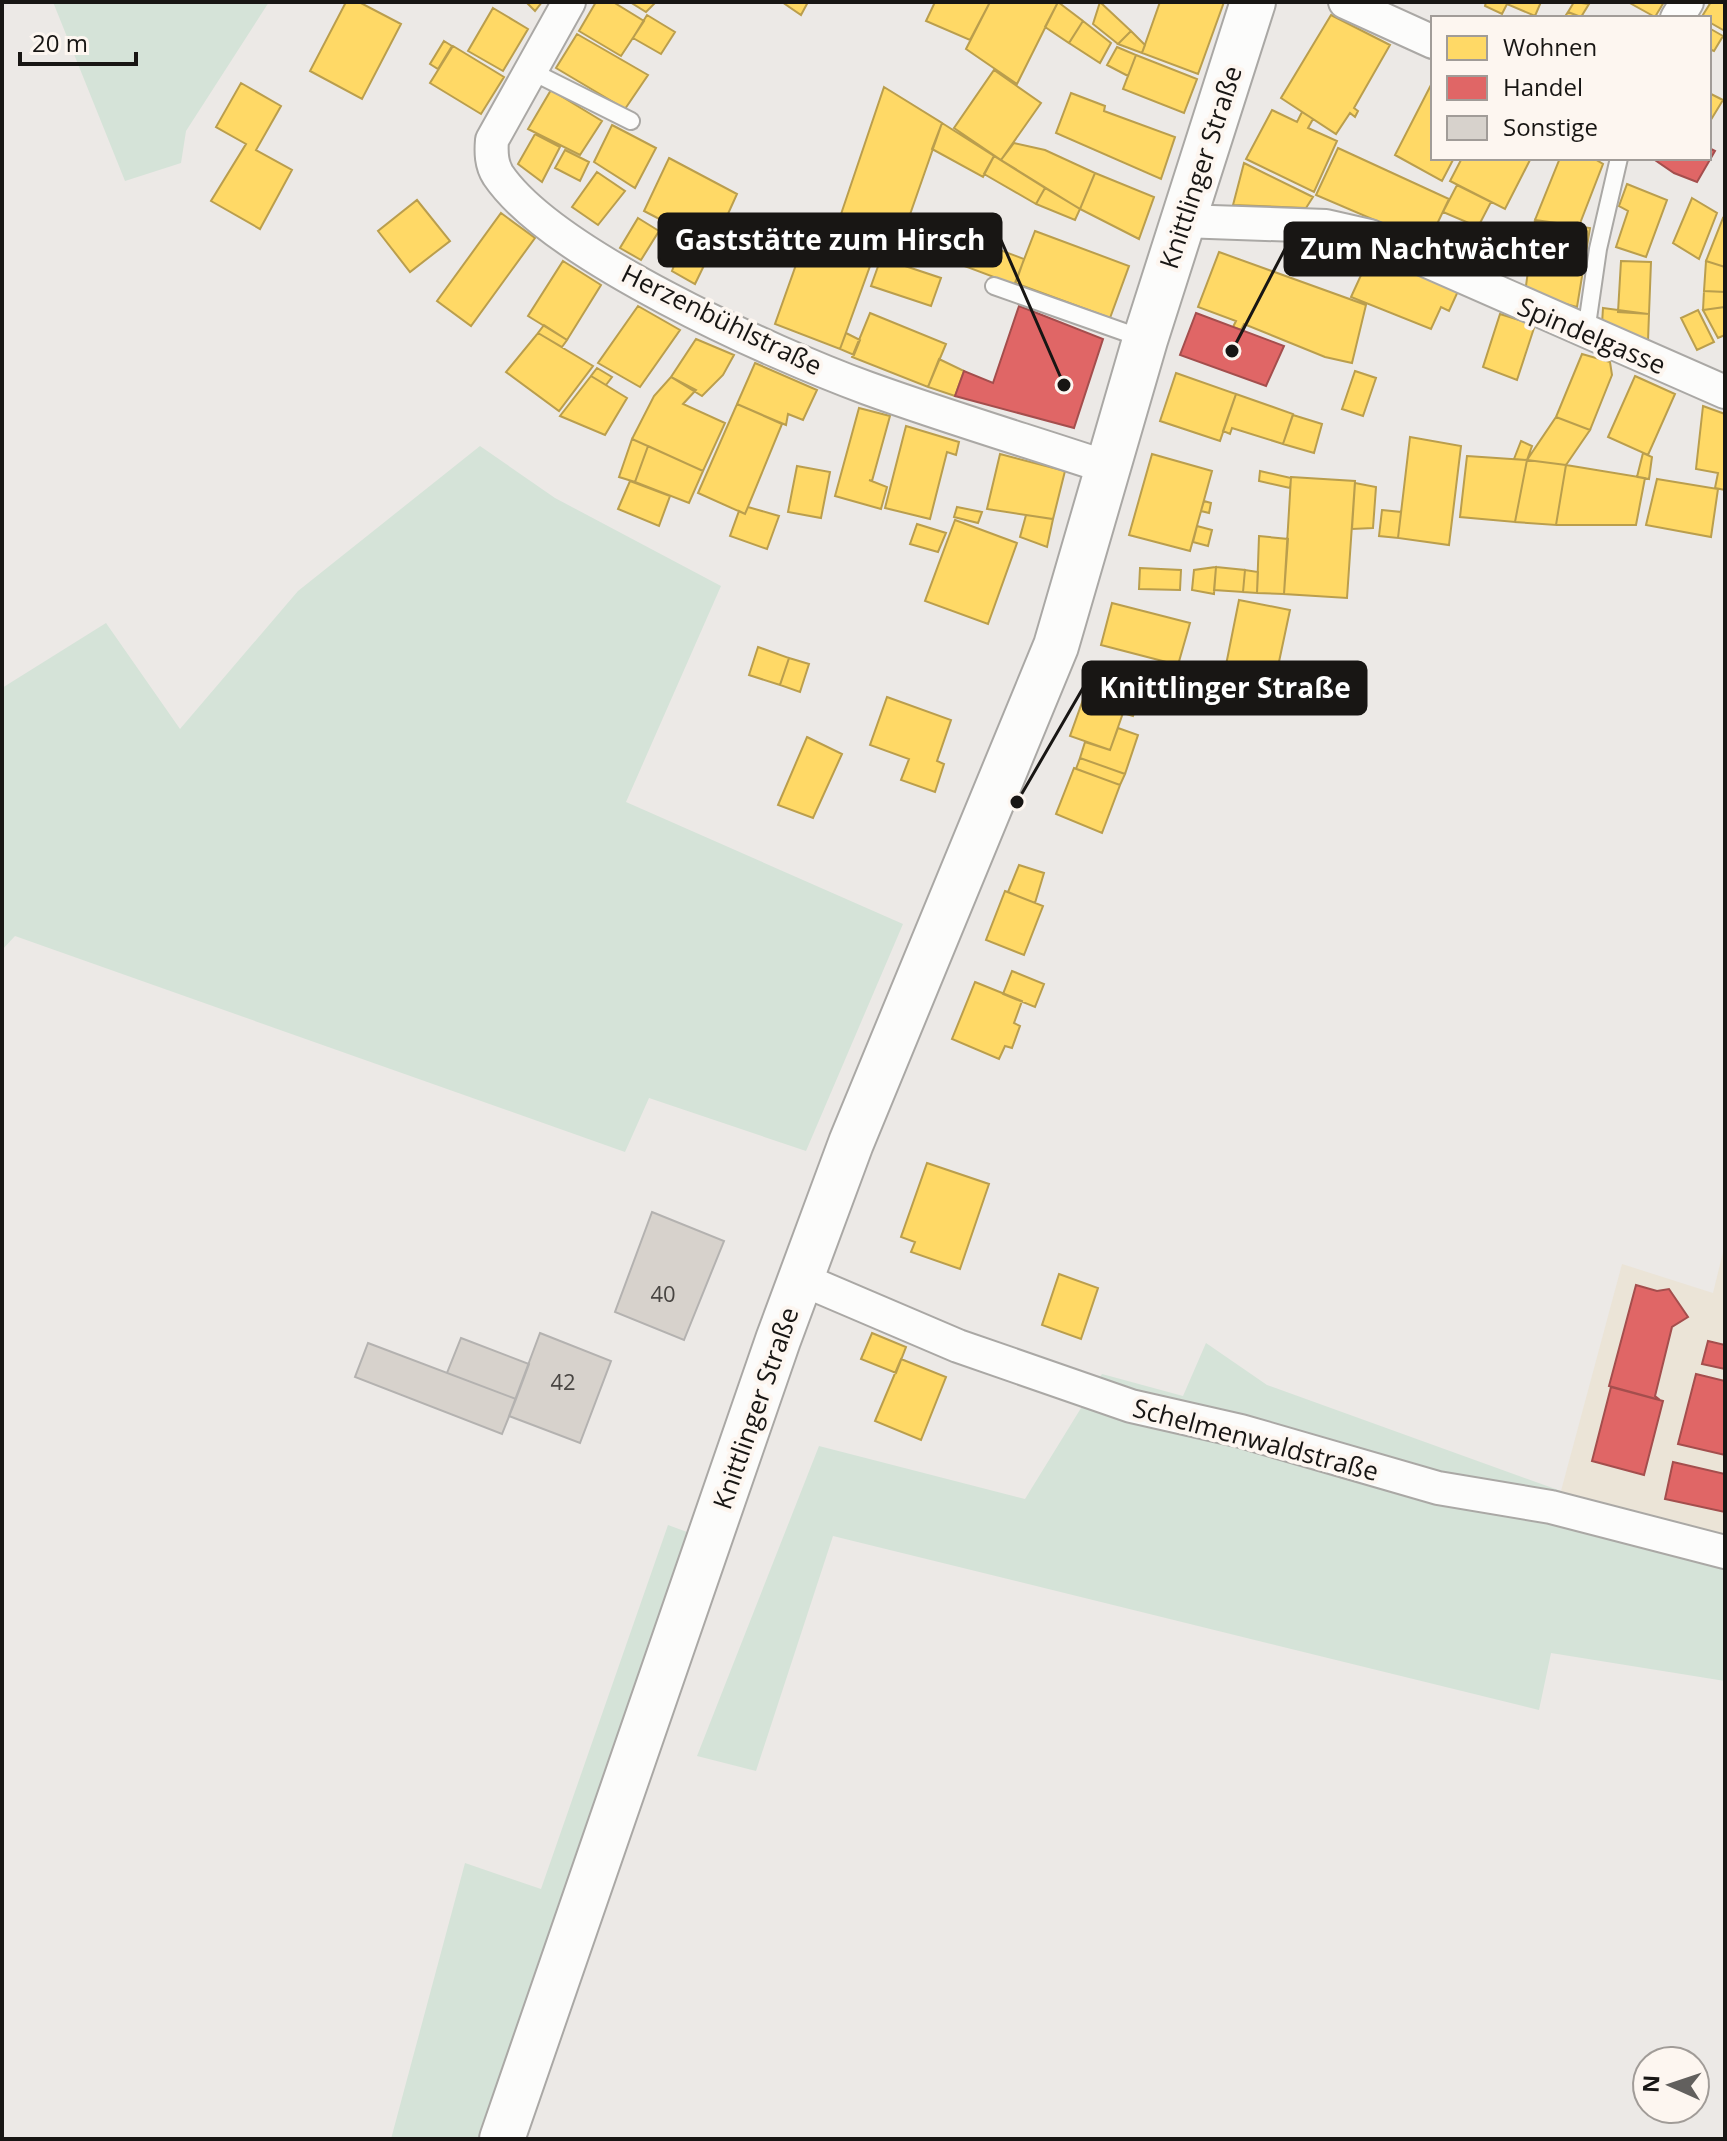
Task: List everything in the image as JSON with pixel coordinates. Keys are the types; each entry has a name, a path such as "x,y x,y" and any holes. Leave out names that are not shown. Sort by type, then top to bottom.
{"street":[{"name":"Herzenbühlstraße","path":"569,2 533,72 498,128 491,154 496,173 518,200 620,272 688,308 864,387 1109,468"},
{"name":"Knittlinger Straße","path":"502,2139 851,1143 1051,659 1072,600 1145,340 1253,2"},
{"path":"1345,2 1431,41"},
{"name":"Spindelgasse","path":"1182,221 1326,226 1349,230 1391,244 1725,392"},
{"name":"Schelmenwaldstraße","path":"801,1279 958,1346 1131,1406 1241,1431 1438,1488 1551,1507 1725,1552"}],"lane":[{"path":"533,72 631,121"},
{"path":"1586,332 1598,249 1619,160"},
{"path":"994,286 1145,340"}],"shaded area":[{"path":"53,2 269,2 186,131 181,163 125,181"},
{"path":"480,446 555,498 721,586 626,802 903,924 806,1151 649,1098 625,1152 15,936 2,950 2,688 106,623 180,729 298,591"},
{"path":"1725,1244 1725,1564 1565,1514 1561,1491 1622,1264 1713,1293"},
{"path":"1206,1343 1267,1385 1561,1491 1565,1514 1725,1564 1725,1681 1551,1653 1539,1710 833,1536 756,1771 697,1756 819,1446 1025,1499 1102,1374 1183,1396"},
{"path":"668,1525 687,1532 486,2139 391,2139 465,1863 541,1889"}],"building: Wohnen":[{"path":"346,2 359,2 401,24 362,99 310,71"},
{"path":"526,2 542,2 535,11"},
{"path":"596,2 613,2 644,21 621,56 579,31"},
{"path":"630,2 651,2 654,4 646,12"},
{"path":"782,2 808,2 801,15"},
{"path":"935,2 990,2 970,40 926,21"},
{"path":"990,2 1058,2 1017,84 966,49"},
{"path":"1058,2 1083,21 1069,43 1045,27"},
{"path":"1100,2 1131,31 1118,44 1093,24"},
{"path":"1160,2 1224,2 1198,74 1142,53"},
{"path":"1486,2 1541,2 1535,16 1507,4 1502,14 1485,6"},
{"path":"1574,2 1589,4 1582,16 1568,12"},
{"path":"1628,2 1664,2 1653,16"},
{"path":"1711,2 1725,2 1725,31 1711,23 1711,16 1702,16"},
{"path":"493,8 528,29 503,71 468,51"},
{"path":"647,15 675,32 661,54 633,38"},
{"path":"1331,15 1390,45 1354,108 1358,111 1355,117 1350,113 1336,134 1281,98"},
{"path":"1083,21 1111,43 1100,63 1069,43"},
{"path":"1711,29 1723,36 1714,51 1711,50"},
{"path":"1131,31 1145,45 1142,53 1118,44"},
{"path":"577,34 648,75 625,109 556,68"},
{"path":"444,41 452,46 438,69 430,64"},
{"path":"453,46 504,77 481,114 430,83"},
{"path":"1117,47 1136,55 1128,76 1107,65"},
{"path":"1136,55 1197,79 1184,113 1123,89"},
{"path":"994,70 1041,103 1001,160 954,128"},
{"path":"241,83 281,106 256,150 292,170 260,229 211,201 246,144 216,127"},
{"path":"1431,85 1431,160 1453,160 1442,181 1395,155"},
{"path":"884,87 942,123 900,243 838,223"},
{"path":"551,90 602,121 580,155 528,129"},
{"path":"1071,93 1105,106 1104,111 1175,137 1161,179 1056,133"},
{"path":"1711,94 1723,100 1711,120"},
{"path":"1272,110 1297,122 1302,112 1313,119 1308,128 1337,141 1314,192 1246,159"},
{"path":"942,123 994,156 983,177 932,149"},
{"path":"612,125 656,148 635,188 594,162"},
{"path":"535,134 560,147 542,182 518,164"},
{"path":"1014,143 1045,150 1095,173 1080,209 1001,160"},
{"path":"1338,148 1449,199 1428,243 1316,195"},
{"path":"565,150 589,162 580,181 555,168"},
{"path":"994,156 1045,188 1036,204 984,174"},
{"path":"669,158 737,194 713,247 644,211"},
{"path":"1461,160 1530,160 1505,209 1450,181"},
{"path":"1559,160 1596,160 1603,164 1579,226 1535,220"},
{"path":"1244,163 1313,197 1306,208 1233,205"},
{"path":"597,172 625,191 598,225 572,207"},
{"path":"1095,173 1154,197 1139,239 1080,209"},
{"path":"1627,184 1667,200 1646,257 1616,247 1628,211 1619,206"},
{"path":"1457,185 1491,202 1478,227 1443,212"},
{"path":"1045,188 1080,209 1075,220 1036,204"},
{"path":"1692,198 1717,213 1699,259 1673,243"},
{"path":"417,200 450,241 410,272 378,231"},
{"path":"501,213 535,238 471,326 437,301"},
{"path":"638,218 659,231 641,260 620,248"},
{"path":"1725,219 1725,267 1706,261"},
{"path":"1535,220 1590,228 1577,307 1525,293"},
{"path":"808,231 874,255 840,349 775,324"},
{"path":"947,231 976,241 967,267 938,257"},
{"path":"1035,231 1129,266 1110,318 1015,283"},
{"path":"686,233 713,247 695,284 672,271"},
{"path":"976,241 1024,259 1015,285 967,267"},
{"path":"1373,249 1459,289 1449,311 1441,307 1431,329 1351,297"},
{"path":"1219,252 1366,305 1352,363 1325,357 1244,324 1241,330 1233,327 1236,321 1198,307"},
{"path":"881,258 941,278 931,306 871,286"},
{"path":"563,261 601,285 567,340 528,316"},
{"path":"1621,261 1651,262 1649,314 1618,312"},
{"path":"1706,261 1725,267 1725,292 1704,291"},
{"path":"1704,291 1725,292 1725,307 1703,310"},
{"path":"638,306 680,330 640,387 598,363"},
{"path":"1725,307 1725,335 1718,338 1703,310"},
{"path":"1603,308 1649,314 1648,341 1602,324"},
{"path":"1698,310 1714,342 1697,350 1681,318"},
{"path":"870,313 946,344 928,387 852,357"},
{"path":"1500,314 1535,325 1517,380 1483,367"},
{"path":"544,325 567,340 562,347 538,333"},
{"path":"538,333 593,366 559,411 506,372"},
{"path":"846,333 860,340 854,355 840,349"},
{"path":"696,339 734,355 723,375 702,396 671,377"},
{"path":"1582,354 1610,362 1612,375 1590,430 1556,417"},
{"path":"939,359 964,371 955,396 928,387"},
{"path":"755,363 817,390 803,420 788,414 786,425 737,404"},
{"path":"597,368 612,377 606,385 591,376"},
{"path":"1355,371 1376,378 1363,416 1342,409"},
{"path":"1176,373 1236,394 1220,441 1160,421"},
{"path":"591,376 627,398 605,435 560,416"},
{"path":"1635,376 1675,394 1648,455 1608,437"},
{"path":"671,377 696,390 683,404 725,423 703,471 632,439 654,396"},
{"path":"1236,394 1293,414 1283,444 1232,428 1230,434 1223,431"},
{"path":"737,404 782,424 745,514 698,493"},
{"path":"1703,406 1725,414 1725,490 1715,488 1718,473 1696,469"},
{"path":"859,408 890,416 872,481 869,480 887,487 881,509 835,496"},
{"path":"1293,415 1322,424 1314,453 1283,444"},
{"path":"1556,417 1590,430 1566,465 1527,460"},
{"path":"906,426 959,442 956,455 947,452 930,519 885,508"},
{"path":"1410,437 1461,446 1449,545 1398,538"},
{"path":"632,439 648,446 635,482 619,477"},
{"path":"1521,441 1532,446 1527,460 1514,459"},
{"path":"648,446 703,471 689,503 635,482"},
{"path":"1643,453 1652,457 1649,479 1637,477"},
{"path":"1000,454 1065,471 1053,519 987,509"},
{"path":"1152,454 1212,471 1190,551 1129,535"},
{"path":"1467,456 1527,460 1515,522 1460,517"},
{"path":"1527,460 1566,465 1556,525 1515,522"},
{"path":"1566,465 1645,478 1636,525 1556,525"},
{"path":"797,466 830,472 821,518 788,512"},
{"path":"1260,471 1291,478 1290,488 1259,481"},
{"path":"1291,477 1355,481 1347,598 1284,594"},
{"path":"1657,479 1718,489 1711,537 1646,525"},
{"path":"630,481 670,496 659,526 618,509"},
{"path":"1355,483 1376,487 1373,528 1352,529"},
{"path":"1204,501 1211,503 1209,513 1201,511"},
{"path":"748,507 779,516 767,549 730,536 739,511 745,514"},
{"path":"957,507 982,512 978,523 954,517"},
{"path":"1382,510 1401,512 1398,538 1379,536"},
{"path":"1026,515 1053,519 1047,547 1020,537"},
{"path":"955,520 1017,543 988,624 925,601"},
{"path":"917,524 946,533 938,552 910,544"},
{"path":"1197,526 1212,530 1208,546 1193,542"},
{"path":"1259,536 1288,539 1284,594 1257,593"},
{"path":"1216,567 1214,594 1192,590 1194,570"},
{"path":"1216,567 1245,570 1243,592 1214,590"},
{"path":"1140,568 1181,570 1180,590 1139,589"},
{"path":"1245,570 1258,572 1257,593 1243,592"},
{"path":"1239,600 1290,610 1273,690 1223,680"},
{"path":"1112,603 1190,623 1178,665 1101,645"},
{"path":"758,647 789,658 780,685 749,675"},
{"path":"789,658 809,664 800,692 780,685"},
{"path":"1094,669 1143,686 1133,716 1123,713 1110,750 1070,736"},
{"path":"887,697 951,720 937,761 944,764 935,792 901,780 909,759 870,745"},
{"path":"1118,728 1138,735 1125,774 1080,758 1085,742 1110,750"},
{"path":"807,737 842,754 813,818 778,805"},
{"path":"1080,758 1125,774 1120,785 1076,769"},
{"path":"1074,768 1120,785 1102,833 1056,814"},
{"path":"1019,865 1044,873 1035,903 1008,892"},
{"path":"1005,891 1043,906 1024,955 986,940"},
{"path":"1012,971 1044,984 1035,1007 1003,994"},
{"path":"975,982 1022,1001 1014,1023 1020,1026 1012,1048 1005,1046 999,1059 952,1039"},
{"path":"927,1163 989,1184 960,1269 911,1252 915,1242 901,1237"},
{"path":"1059,1274 1098,1288 1081,1339 1042,1325"},
{"path":"872,1333 906,1347 896,1373 861,1359"},
{"path":"901,1359 946,1377 921,1440 875,1421"}],"building: Handel":[{"path":"1655,160 1710,160 1697,182 1674,173"},
{"path":"1019,306 1103,339 1074,428 955,396 964,371 993,383"},
{"path":"1196,313 1284,346 1266,386 1180,355"},
{"path":"1636,1285 1657,1291 1669,1289 1688,1317 1672,1327 1655,1396 1660,1400 1609,1386"},
{"path":"1708,1341 1725,1345 1725,1369 1702,1364"},
{"path":"1696,1374 1725,1381 1725,1455 1678,1444"},
{"path":"1611,1387 1663,1401 1644,1475 1592,1461"},
{"path":"1673,1462 1725,1474 1725,1512 1665,1499"}],"building: Sonstige":[{"path":"652,1212 724,1241 684,1340 615,1312"},
{"path":"540,1333 611,1361 580,1443 509,1416"},
{"path":"461,1338 529,1364 516,1399 447,1373"},
{"path":"368,1343 516,1399 502,1434 355,1377"}],"place":[{"name":"Zum Nachtwächter","path":"1232,351"},
{"name":"Gaststätte zum Hirsch","path":"1064,385"},
{"name":"Knittlinger Straße","path":"1017,802"}]}
